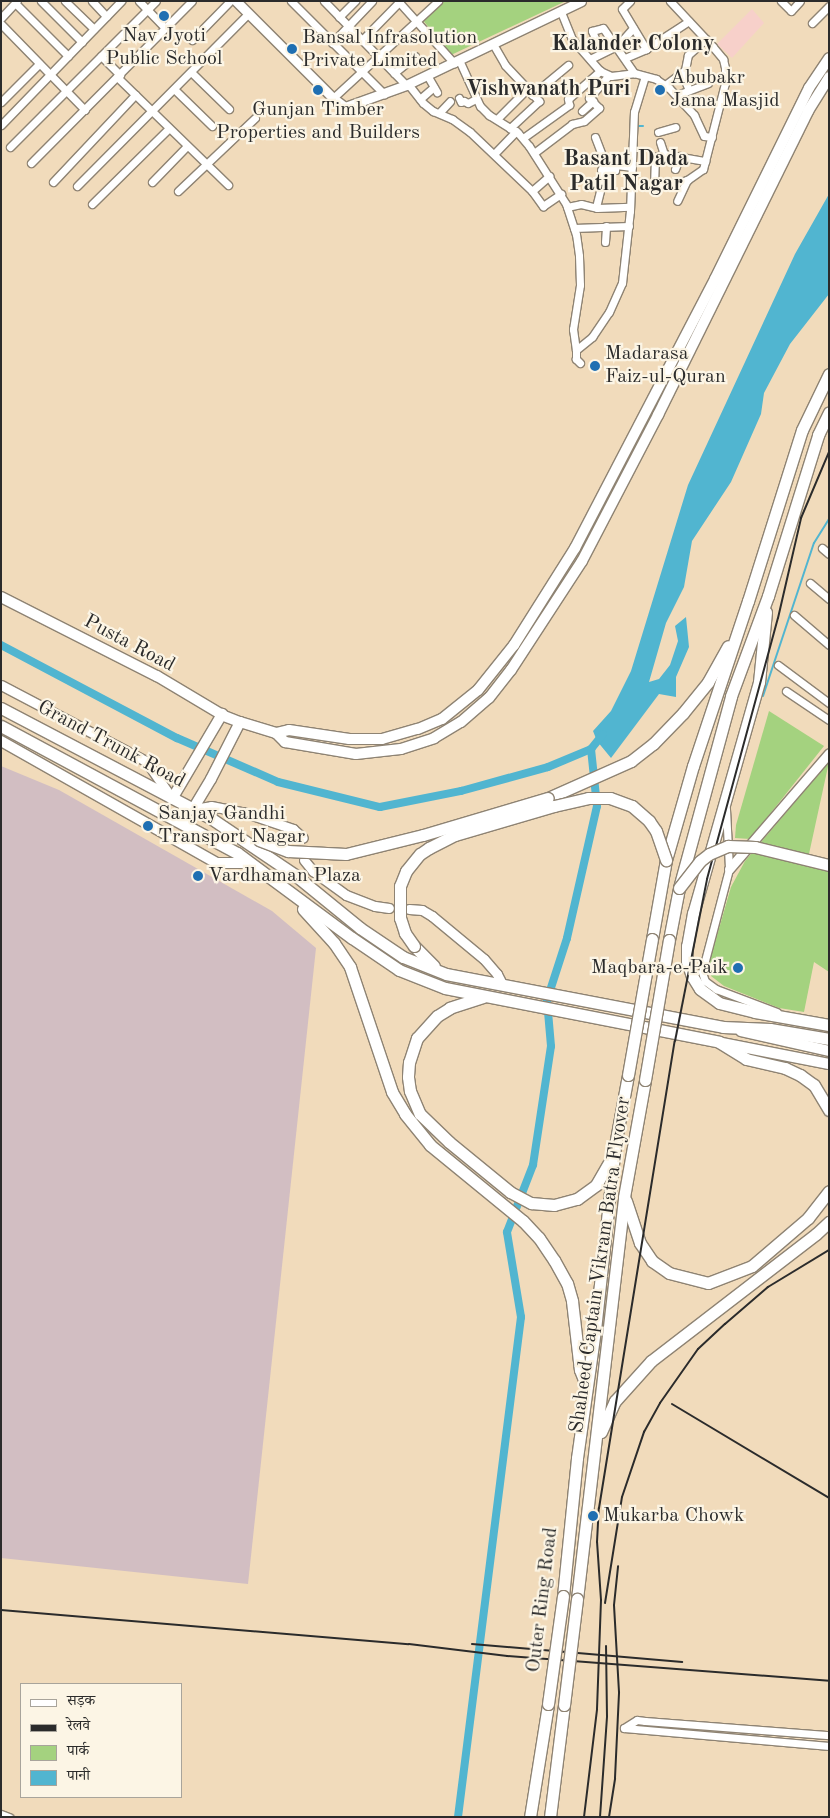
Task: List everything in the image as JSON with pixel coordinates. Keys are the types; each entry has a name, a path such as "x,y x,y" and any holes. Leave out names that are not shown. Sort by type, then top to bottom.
{"highway":[{"path":"224,827 288,851 346,854 423,835 547,798 631,761 653,744 697,696 708,682 734,634 748,601 802,430 829,374"},
{"path":"829,412 818,435 768,596 759,682 693,913 687,946 689,969 700,989 719,1002 829,1025"},
{"name":"Shaheed Captain Vikram Batra Flyover","path":"595,1445 610,1332 624,1197 679,888 731,696 768,596"},
{"name":"Shaheed Captain Vikram Batra Flyover","path":"587,1387 615,1145 666,860 693,766 748,601"},
{"name":"Grand Trunk Road","path":"1,708 224,827 295,875 360,928 403,956 437,970 514,987 723,1027 770,1030 829,1038"},
{"name":"Grand Trunk Road","path":"1,726 237,852 283,888 399,970 445,988 719,1042"},
{"path":"437,970 414,946 405,933 400,918 400,886 406,871 420,854 455,835 554,806 588,798 610,798 632,806 649,821 660,841 666,860"},
{"path":"679,888 700,861 709,854 728,846 755,847 829,865"},
{"path":"283,888 334,943 350,967 392,1092 405,1114 430,1145 523,1222 539,1238 554,1260 567,1284 572,1301 580,1370 587,1387"},
{"path":"487,996 450,1008 437,1016 417,1038 409,1062 410,1091 420,1114 473,1162 520,1198 531,1203 554,1205 577,1199 596,1184 608,1165 615,1145"},
{"path":"719,1042 746,1059 785,1068 800,1075 814,1086 829,1110"},
{"path":"624,1197 640,1243 652,1261 669,1273 708,1283 752,1266 808,1218 829,1191"},
{"path":"595,1445 614,1401 651,1361 829,1222"},
{"name":"Outer Ring Road","path":"530,1817 563,1596 577,1458 587,1387"},
{"name":"Outer Ring Road","path":"550,1817 578,1599 595,1445"}],"main road":[{"path":"276,733 288,730 349,739 382,739 418,729 442,719 478,690 514,645 575,548 617,470 809,88 829,58"},
{"path":"276,733 285,742 356,754 401,749 434,738 461,722 489,698 511,670 582,561 658,415 808,111 829,76"},
{"name":"Pusta Road","path":"1,597 157,676 222,714 240,722 276,733"},
{"path":"172,799 222,714"},
{"path":"193,809 240,722"},
{"path":"1,741 217,863 250,863"},
{"path":"723,1027 829,1051"},
{"path":"719,1042 829,1064"}],"street":[{"path":"41,1 82,42"},
{"path":"65,1 94,29"},
{"path":"92,1 106,16"},
{"path":"139,1 166,28"},
{"path":"10,147 156,1"},
{"path":"31,163 192,1"},
{"path":"192,40 230,1"},
{"path":"291,1 384,94"},
{"path":"324,1 420,99 433,110 466,129 532,191 543,206 561,194"},
{"path":"339,17 355,1"},
{"path":"332,42 372,1"},
{"path":"333,98 438,1"},
{"path":"240,3 248,14 343,107 358,104 407,85 581,1"},
{"path":"630,1 622,9 646,49"},
{"path":"670,1 723,59 725,83 712,137 705,161 702,169 687,180 654,186 655,157 664,154 705,161"},
{"path":"781,1 791,11 800,1"},
{"path":"1,18 16,2 68,56"},
{"path":"362,40 399,2 456,62 476,99 486,112 513,129 534,153 561,194 574,228 579,256 580,285 573,329 576,359 580,363"},
{"path":"1,125 50,76 117,3"},
{"path":"812,23 829,6"},
{"path":"561,12 572,39 600,71 609,75 619,76 634,73 656,79 677,95 694,114 704,136 712,137"},
{"path":"77,186 248,14"},
{"path":"625,58 646,49 689,21"},
{"path":"1,24 85,110"},
{"path":"601,53 592,31 603,28 634,73"},
{"path":"590,59 617,46 633,28"},
{"path":"665,85 682,73 686,67 688,56 706,39"},
{"path":"493,44 505,65 539,101 513,129 494,154"},
{"path":"101,56 135,95 228,186"},
{"path":"394,73 415,56"},
{"path":"1,102 39,64"},
{"path":"497,119 530,92 568,65"},
{"path":"522,138 569,105 568,99 600,71"},
{"path":"191,72 229,109"},
{"path":"682,73 689,90"},
{"path":"534,153 572,124 584,121 599,108 589,98 609,75"},
{"path":"420,99 436,90 427,76"},
{"path":"576,350 592,337 609,312 619,294 626,267 634,112 645,77"},
{"path":"677,95 708,82"},
{"path":"174,89 212,126"},
{"path":"53,182 135,95"},
{"path":"459,98 462,102 466,101 468,104 476,99"},
{"path":"582,111 593,101"},
{"path":"439,113 450,102"},
{"path":"178,192 255,118"},
{"path":"92,204 169,128"},
{"path":"658,132 675,128"},
{"path":"594,137 603,158 601,187 596,207"},
{"path":"660,142 664,154"},
{"path":"152,182 187,146"},
{"path":"675,170 680,156"},
{"path":"601,170 615,170 616,165 632,167"},
{"path":"532,191 549,176"},
{"path":"677,201 687,180"},
{"path":"567,207 581,204 596,207 630,207"},
{"path":"604,242 606,226"},
{"path":"574,228 629,226"},
{"path":"822,548 829,554"},
{"path":"810,583 829,599"},
{"path":"794,615 829,645"},
{"path":"778,665 829,703"},
{"path":"1,685 146,761 172,799"},
{"path":"786,691 829,720"},
{"path":"729,869 829,753"},
{"path":"725,799 729,869 702,972 705,980 716,988 795,1019"},
{"path":"193,809 211,806 243,812 293,829 303,838"},
{"path":"304,860 313,871 346,895 375,906 389,908"},
{"path":"409,909 424,911 432,916 492,968 502,984"},
{"path":"829,1735 637,1720 624,1728 829,1746"},
{"path":"1,1814 9,1817"}],"shaded area":[{"path":"752,9 764,23 732,58 717,44"},
{"path":"1,766 59,790 272,911 316,948 248,1584 1,1558"}],"green space":[{"path":"441,1 566,1 451,55 422,19"},
{"path":"769,711 824,746 750,839 735,838 736,825"},
{"path":"829,762 809,854 829,861 829,972 814,962 804,1012 779,1008 724,986 711,976 709,963 731,887 745,861"}],"water":[{"path":"829,194 829,294 790,344 764,393 761,414 731,482 692,541 684,587 666,623 649,682 659,679 670,665 678,641 675,626 686,617 689,647 676,677 676,697 659,694 611,758 597,741 593,731 611,711 631,671 688,485 795,254"}],"waterway":[{"path":"635,126 643,126"},
{"path":"763,696 814,543 829,519"},
{"path":"1,645 177,738 278,782 380,807 461,791 548,767 591,749"},
{"path":"458,1817 521,1317 507,1232 533,1165 551,1046 547,1000 567,938 597,806 591,749 603,734"}],"railway":[{"path":"584,1817 597,1709 601,1600 597,1542 599,1508 675,1041 707,879 778,618 801,518 829,452"},
{"path":"605,1603 622,1497 644,1432 660,1403 698,1349 725,1324 768,1287 829,1250"},
{"path":"672,1404 829,1498"},
{"path":"609,1817 615,1778 619,1692 614,1605 618,1566"},
{"path":"1,1610 409,1644 507,1656 829,1681"},
{"path":"472,1644 682,1662"},
{"path":"600,1817 607,1716 606,1646"}],"place":[{"name":"Nav Jyoti Public School","path":"164,16"},
{"name":"Bansal Infrasolution Private Limited","path":"292,49"},
{"name":"Gunjan Timber Properties and Builders","path":"318,90"},
{"name":"Abubakr Jama Masjid","path":"660,90"},
{"name":"Madarasa Faiz-ul-Quran","path":"595,366"},
{"name":"Sanjay Gandhi Transport Nagar","path":"148,826"},
{"name":"Vardhaman Plaza","path":"198,876"},
{"name":"Maqbara-e-Paik","path":"738,968"},
{"name":"Mukarba Chowk","path":"593,1516"}],"district":[{"name":"Kalander Colony","path":"633,45"},
{"name":"Vishwanath Puri","path":"548,90"},
{"name":"Basant Dada Patil Nagar","path":"626,172"}]}
